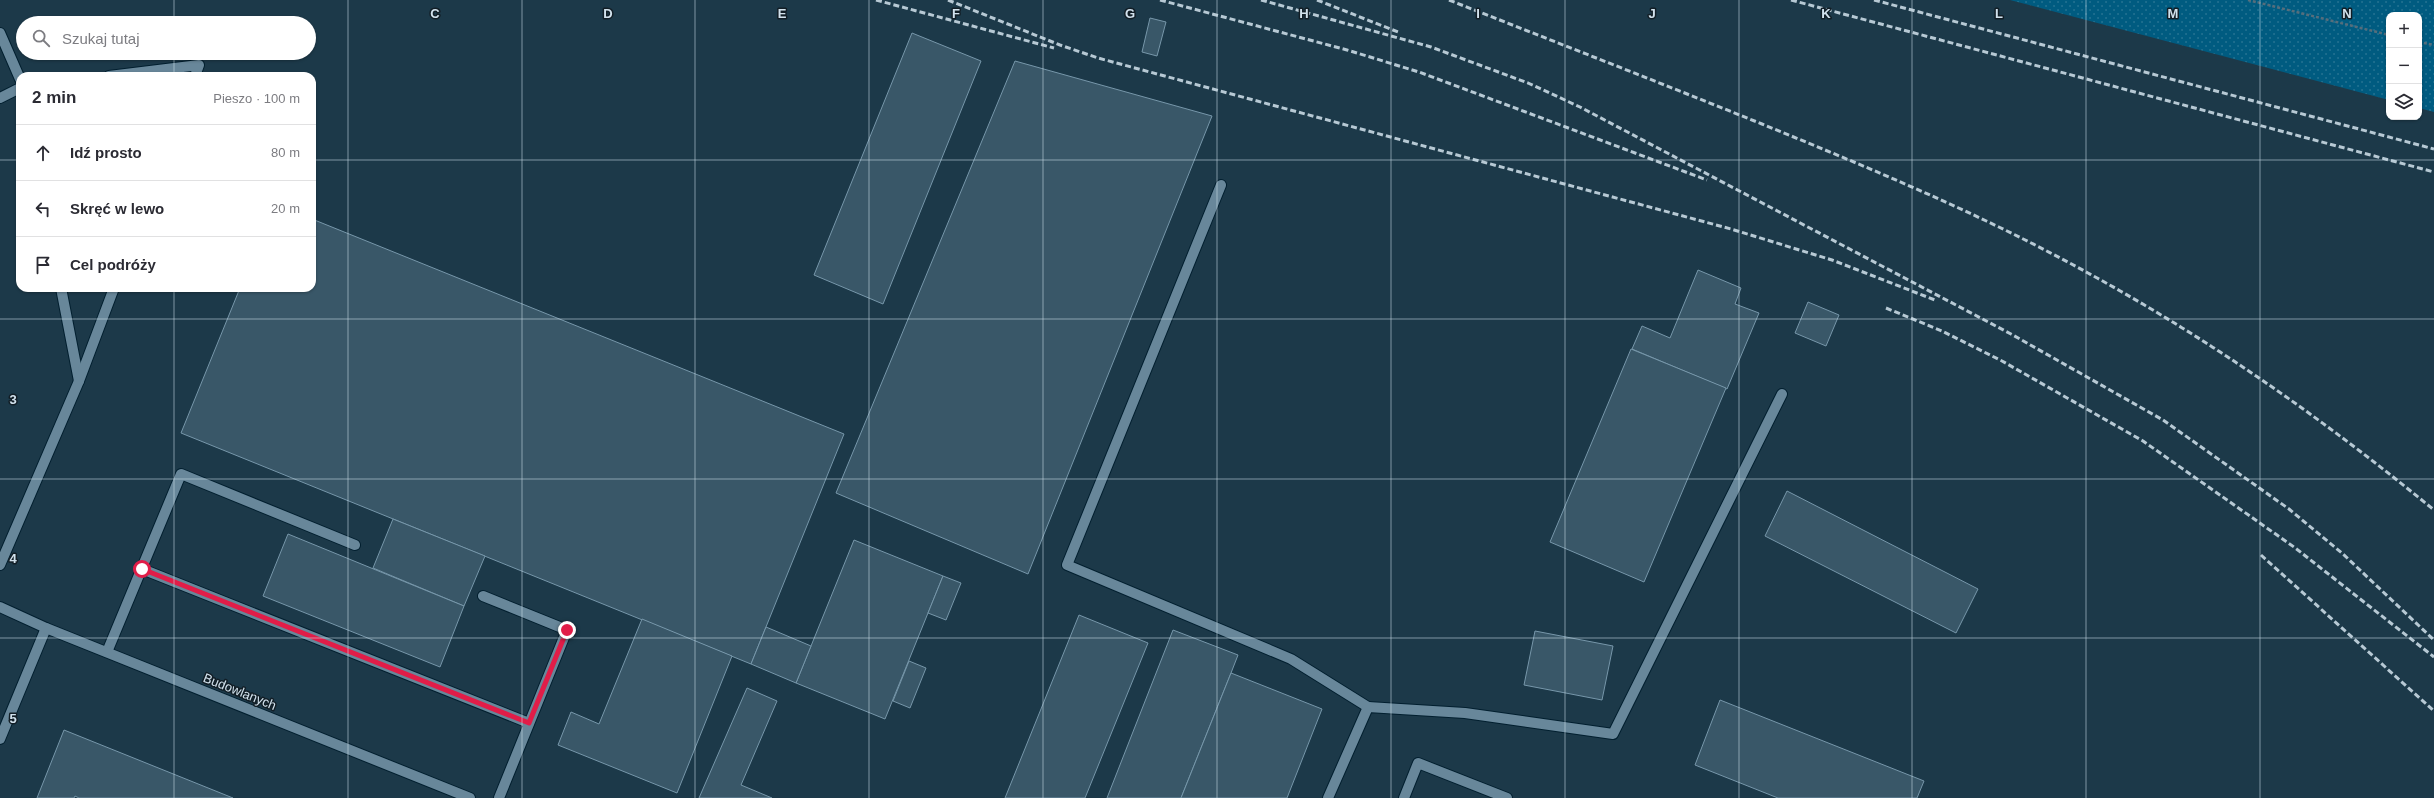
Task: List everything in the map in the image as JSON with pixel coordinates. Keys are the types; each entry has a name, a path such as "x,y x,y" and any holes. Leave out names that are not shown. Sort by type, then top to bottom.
{"street":[{"path":"0,33 17,72"},
{"path":"142,72 199,65 196,72"},
{"path":"0,98 16,90"},
{"path":"1220,185 1067,564 1291,659 1368,707 1465,713 1613,734 1782,394"},
{"path":"62,292 79,381"},
{"path":"0,565 79,381 112,292"},
{"path":"107,652 181,474 354,545"},
{"path":"142,569 529,723"},
{"path":"484,596 567,630 498,798"},
{"name":"Budowlanych","path":"0,607 46,628 470,798"},
{"path":"0,739 46,628"},
{"path":"1328,798 1368,707"},
{"path":"1404,798 1418,763 1507,798"}],"path":[{"path":"2248,0 2386,34"},
{"path":"2422,43 2434,45"}],"shaded area":[{"path":"2010,0 2434,0 2434,112 2422,109 2422,12 2386,12 2386,99"}],"building":[{"path":"1150,18 1166,22 1157,56 1142,52"},
{"path":"912,33 981,61 883,304 814,275"},
{"path":"1015,61 1212,116 1028,574 836,493"},
{"path":"316,221 844,434 751,664 181,433 238,292 316,292"},
{"path":"1698,270 1741,288 1735,304 1759,313 1727,389 1632,349 1642,326 1670,338"},
{"path":"1808,302 1839,315 1826,346 1795,333"},
{"path":"1631,349 1726,388 1644,582 1550,542"},
{"path":"1787,491 1978,589 1956,633 1765,536"},
{"path":"393,519 485,556 464,606 373,568"},
{"path":"288,534 464,606 440,667 263,596"},
{"path":"854,540 943,576 885,719 796,683"},
{"path":"943,576 961,583 946,620 928,613"},
{"path":"1079,615 1148,643 1085,798 1005,798"},
{"path":"642,619 732,656 677,793 558,745 571,712 599,724"},
{"path":"766,627 811,646 796,683 751,664"},
{"path":"1173,630 1238,655 1231,673 1181,798 1107,798"},
{"path":"1535,631 1613,646 1602,700 1524,685"},
{"path":"909,661 926,668 910,708 893,701"},
{"path":"1231,673 1322,709 1287,798 1181,798"},
{"path":"747,688 777,701 741,785 772,798 699,798"},
{"path":"1720,700 1924,781 1917,798 1778,798 1695,765"},
{"path":"64,730 233,798 79,798 75,796 74,798 37,798"}],"railway":[{"path":"876,0 1054,48"},
{"path":"948,0 1060,45 1098,58 1731,229 1832,260 1935,300"},
{"path":"1160,0 1347,50 1419,72 1707,180"},
{"path":"1261,0 1431,47 1528,83 1580,107 2011,334 2163,420 2289,509 2343,554 2434,640"},
{"path":"1317,0 1398,32"},
{"path":"1449,0 1723,108 1845,158 1968,212 2048,252 2134,299 2179,326 2267,383 2352,445 2434,510"},
{"path":"1791,0 2434,172"},
{"path":"1874,0 2434,149"},
{"path":"1886,308 1942,331 2002,361 2143,441 2294,547 2434,657"},
{"path":"2261,555 2434,711"}],"route":[{"path":"142,569 529,723 567,630"}]}
